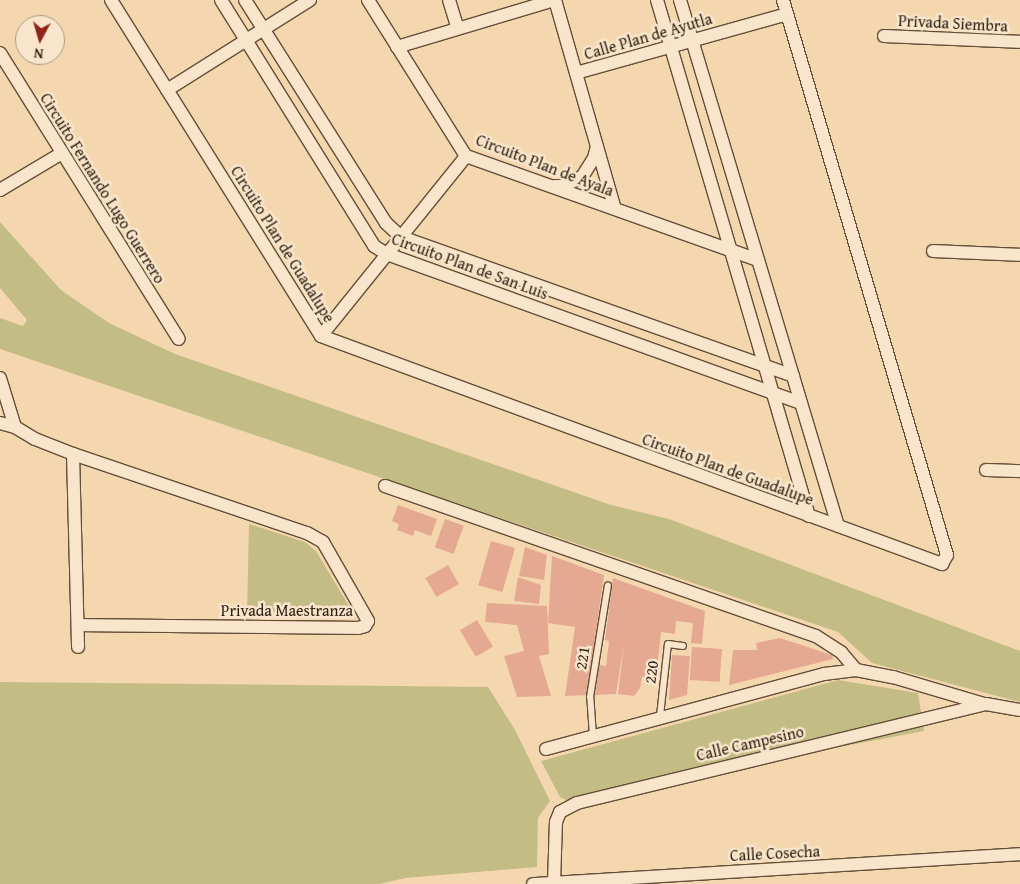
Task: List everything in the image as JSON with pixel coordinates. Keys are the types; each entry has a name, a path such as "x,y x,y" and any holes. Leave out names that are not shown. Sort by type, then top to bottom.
{"street":[{"name":"Circuito Plan de Guadalupe","path":"111,0 320,336 942,564 946,559 783,0"},
{"name":"Circuito Plan de San Luis","path":"221,0 374,246 387,254 801,403"},
{"name":"Circuito Plan de San Luis","path":"245,0 386,223 400,237 793,376"},
{"path":"167,90 310,0"},
{"name":"Circuito Plan de Ayala","path":"368,0 466,156 758,260"},
{"path":"449,0 457,27"},
{"path":"397,46 555,0"},
{"name":"Circuito Plan de Ayala","path":"555,0 615,209"},
{"path":"658,0 809,516"},
{"path":"680,0 838,526"},
{"name":"Calle Plan de Ayutla","path":"576,73 787,14"},
{"name":"Privada Siembra","path":"884,36 1020,42"},
{"name":"Circuito Fernando Lugo Guerrero","path":"0,53 179,339"},
{"path":"550,186 564,186 582,177 594,158 597,146"},
{"path":"0,190 62,153"},
{"path":"320,336 466,156"},
{"path":"933,251 1020,255"},
{"path":"0,378 15,427"},
{"path":"0,422 9,409"},
{"name":"Privada Maestranza","path":"0,422 15,427 35,439 73,454 306,533 323,542 368,620 365,626 358,628 78,625"},
{"path":"73,454 78,647"},
{"path":"986,470 1020,471"},
{"path":"385,486 816,636 841,652 856,670"},
{"path":"546,749 660,716 824,674 856,670 894,676 986,704"},
{"name":"Calle Campesino","path":"554,883 556,822 560,812 577,803 986,704 1020,710"},
{"name":"Calle Cosecha","path":"532,884 1020,854"}],"lane":[{"name":"221","path":"593,736 590,697 608,585"},
{"name":"220","path":"660,716 668,644 682,646"}],"shaded area":[{"path":"0,222 61,290 109,323 175,354 611,505 669,519 1020,651 1020,702 872,663 838,632 0,349 0,318 23,326 27,320 0,288"},
{"path":"249,524 305,542 316,551 355,616 247,615"},
{"path":"838,680 918,693 924,731 792,756 582,807 560,797 541,761"},
{"path":"0,682 488,687 515,730 550,801 538,818 537,867 405,878 380,884 0,884"}],"building":[{"path":"398,505 437,519 431,536 415,530 413,536 397,530 399,524 392,521"},
{"path":"445,519 464,526 454,554 435,547"},
{"path":"491,541 515,548 502,592 478,585"},
{"path":"525,547 547,555 544,580 519,576"},
{"path":"552,556 604,575 587,695 565,696 575,627 548,623"},
{"path":"448,565 459,584 436,597 425,578"},
{"path":"518,577 541,585 539,604 514,601"},
{"path":"613,578 705,611 702,644 691,643 693,623 676,621 675,634 661,632 656,678 642,677 640,688 634,696 618,694 624,643 616,694 595,695 599,665 606,666 609,641 605,640"},
{"path":"487,603 547,606 549,654 539,656 551,696 517,697 504,656 524,651 517,625 485,622"},
{"path":"477,620 493,647 476,657 460,630"},
{"path":"780,638 832,655 833,659 729,685 733,650 757,650 756,643"},
{"path":"692,647 722,649 720,682 690,680"},
{"path":"672,655 690,656 687,695 669,700"}]}
